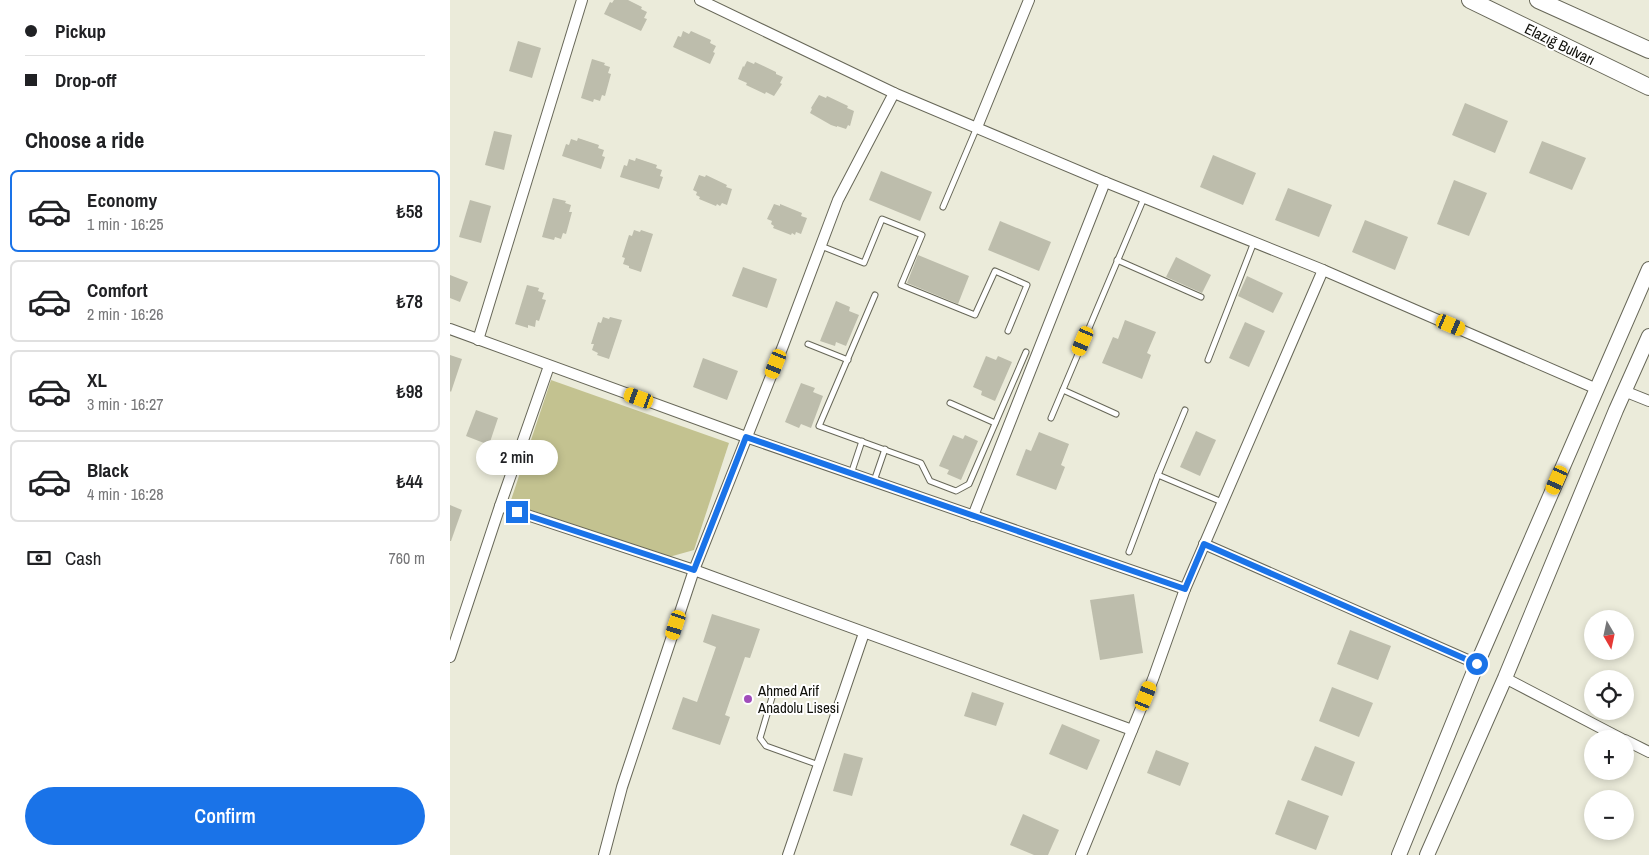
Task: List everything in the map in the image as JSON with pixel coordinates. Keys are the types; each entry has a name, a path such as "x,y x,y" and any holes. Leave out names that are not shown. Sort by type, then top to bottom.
{"highway":[{"name":"Elazığ Bulvarı","path":"1470,0 1649,88"},
{"name":"Elazığ Bulvarı","path":"1538,0 1649,50"}],"main road":[{"path":"1399,855 1477,664 1649,269"},
{"path":"1427,855 1505,678 1624,391 1649,336"}],"street":[{"path":"478,340 582,0"},
{"path":"700,0 894,93 1105,182 1323,270 1597,389"},
{"path":"977,127 1029,0"},
{"path":"604,855 622,787 694,570 838,200 894,93"},
{"path":"973,516 1105,182"},
{"path":"1081,855 1152,679 1185,589 1323,270"},
{"path":"450,329 746,437 1185,589"},
{"path":"450,657 549,366"},
{"path":"1624,391 1649,402"},
{"path":"500,506 694,570 1132,730"},
{"path":"1204,544 1477,664"},
{"path":"788,855 864,632"},
{"path":"1505,678 1604,730"},
{"path":"1634,745 1649,752"}],"lane":[{"path":"943,207 977,127"},
{"path":"1052,418 1144,198"},
{"path":"821,246 864,262 882,219 922,235 901,285 975,314 995,271 1027,285 1008,330"},
{"path":"1208,360 1254,242"},
{"path":"1117,260 1201,297"},
{"path":"876,296 819,426 921,462 930,481 956,490 969,484 1026,352"},
{"path":"808,344 848,360"},
{"path":"1063,390 1116,414"},
{"path":"950,404 995,423"},
{"path":"1129,552 1185,410"},
{"path":"851,474 862,442"},
{"path":"874,481 884,449"},
{"path":"1158,475 1222,502"},
{"path":"773,694 760,738 766,746 819,765"}],"shaded area":[{"path":"551,380 729,443 694,550 669,557 510,503"}],"building":[{"path":"614,0 628,0 642,7 641,9 647,12 644,18 647,19 641,31 604,14 610,2 612,3"},
{"path":"683,31 689,34 691,31 711,40 710,43 716,46 710,64 673,47 678,36 681,37"},
{"path":"518,41 541,48 532,78 509,71"},
{"path":"592,59 605,63 604,65 610,67 608,73 611,74 605,96 602,95 600,101 594,99 593,102 581,98"},
{"path":"747,61 754,64 755,62 783,77 780,83 782,84 774,96 766,92 765,94 738,79"},
{"path":"819,95 826,98 827,96 854,111 850,126 848,125 846,129 837,127 810,113"},
{"path":"1465,103 1508,121 1495,153 1452,135"},
{"path":"494,131 512,135 504,170 485,165"},
{"path":"578,138 599,145 598,148 604,150 602,156 605,157 601,169 562,156 566,144 569,145 571,139 577,141"},
{"path":"1542,141 1586,158 1572,190 1529,173"},
{"path":"1213,155 1256,173 1243,205 1200,187"},
{"path":"636,158 657,165 656,168 662,170 660,176 663,177 659,189 620,177 624,165 627,166 629,159 635,161"},
{"path":"881,171 932,192 920,221 869,200"},
{"path":"699,175 705,177 706,175 732,189 727,205 722,203 720,206 717,204 716,206 699,199 700,197 696,195 697,192 693,190"},
{"path":"1454,180 1487,193 1469,236 1437,224"},
{"path":"1288,188 1332,205 1319,237 1275,220"},
{"path":"553,198 566,201 565,203 571,205 569,212 572,212 566,234 563,233 561,239 555,237 554,240 542,237"},
{"path":"470,200 491,206 481,243 459,237"},
{"path":"774,204 780,206 780,204 802,213 801,216 807,218 801,234 796,232 795,235 792,233 791,235 773,228 772,221 767,219"},
{"path":"1365,220 1408,237 1395,270 1352,252"},
{"path":"1000,221 1051,242 1039,271 988,250"},
{"path":"634,230 653,234 641,272 623,264 625,258 622,257 629,235 632,236"},
{"path":"918,255 969,276 958,304 907,283"},
{"path":"1176,257 1211,275 1202,293 1166,277"},
{"path":"743,267 777,279 767,308 732,296"},
{"path":"450,275 468,282 460,302 450,298"},
{"path":"1247,276 1283,293 1273,313 1238,296"},
{"path":"527,285 539,288 538,291 544,293 542,299 546,300 539,321 536,320 535,327 528,325 528,328 515,324"},
{"path":"836,301 850,307 849,311 859,315 846,346 836,342 835,346 820,341"},
{"path":"603,317 622,320 609,359 597,355 598,353 592,350 594,344 591,344 598,322 601,323"},
{"path":"1125,320 1156,332 1147,353 1151,355 1142,379 1102,363 1113,337 1118,339"},
{"path":"1245,322 1265,331 1249,367 1229,358"},
{"path":"450,355 462,359 451,392 450,391"},
{"path":"986,356 996,360 998,356 1012,362 995,401 981,395 982,391 973,387"},
{"path":"703,358 738,371 727,400 693,387"},
{"path":"801,383 815,388 813,392 823,396 811,428 801,424 799,428 785,422"},
{"path":"476,410 498,418 489,445 466,436"},
{"path":"1196,431 1216,440 1200,476 1180,467"},
{"path":"1039,432 1069,444 1061,465 1065,467 1056,490 1016,475 1026,449 1031,451"},
{"path":"953,435 963,439 965,435 978,441 961,480 947,474 949,470 939,466"},
{"path":"450,505 462,510 451,541 450,541"},
{"path":"1134,594 1143,653 1100,660 1090,600"},
{"path":"712,614 760,629 750,658 745,657 725,715 730,717 720,745 672,729 683,697 697,702 716,647 703,642"},
{"path":"1350,630 1391,646 1378,680 1337,664"},
{"path":"1332,687 1373,703 1359,737 1319,721"},
{"path":"972,692 1004,703 996,726 964,716"},
{"path":"1062,724 1100,740 1087,770 1049,754"},
{"path":"1315,746 1355,762 1342,796 1301,780"},
{"path":"1156,750 1189,763 1180,786 1147,773"},
{"path":"844,753 863,758 852,796 833,791"},
{"path":"1288,800 1329,816 1316,850 1275,834"},
{"path":"1023,814 1059,830 1048,855 1034,855 1010,845"}],"place":[{"name":"Ahmed Arif Anadolu Lisesi","path":"748,699"}],"route":[{"path":"517,512 694,570 746,437 1185,589 1204,544 1477,664"}]}
